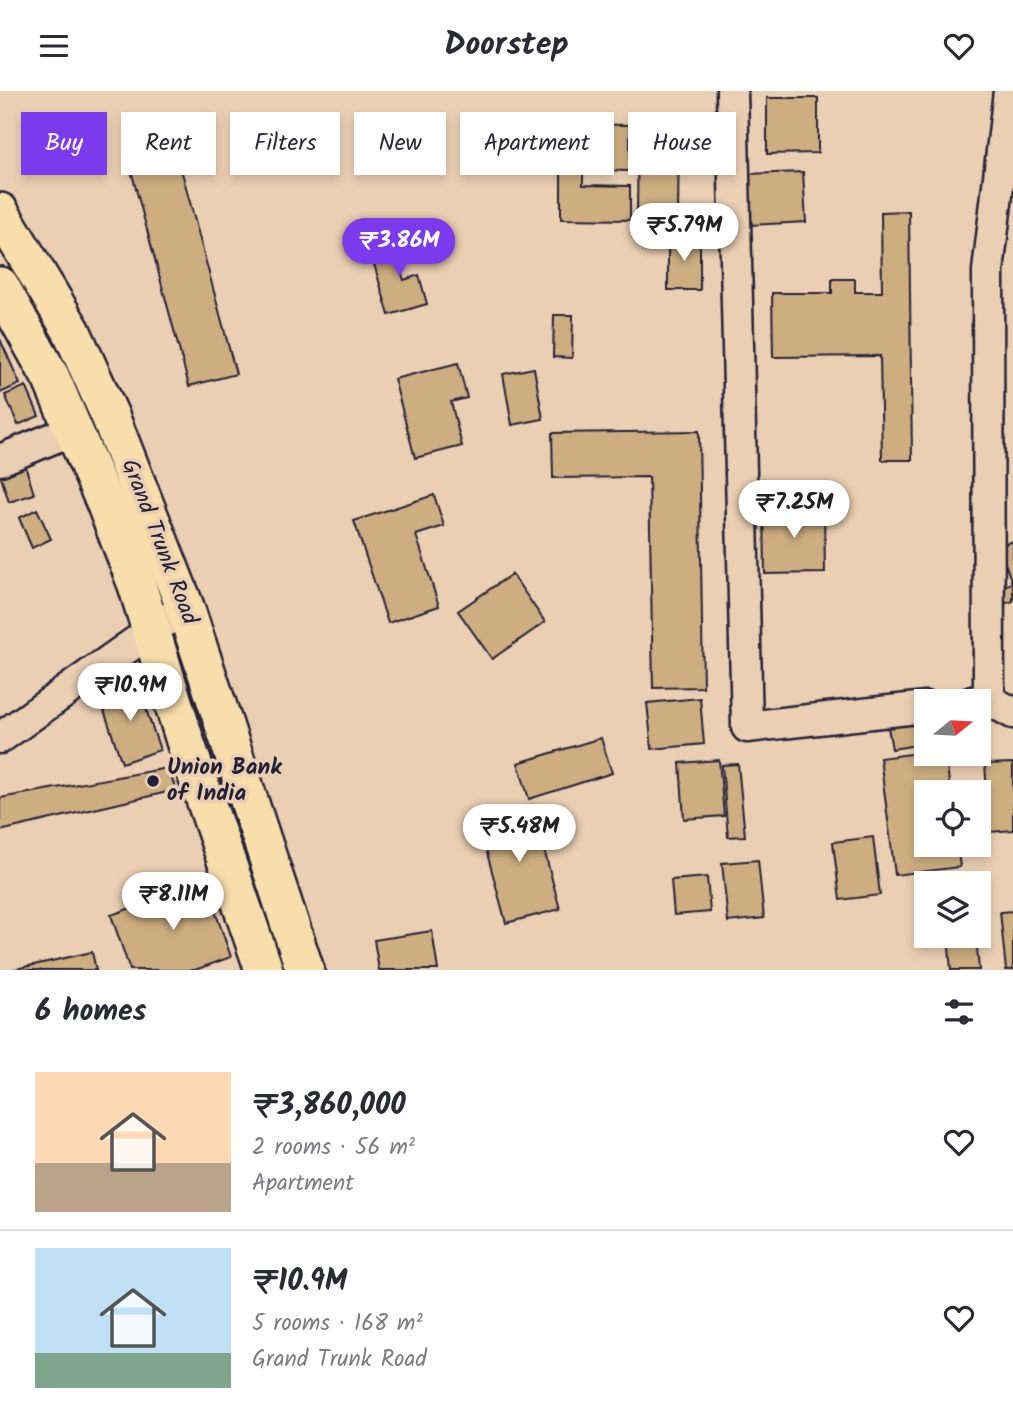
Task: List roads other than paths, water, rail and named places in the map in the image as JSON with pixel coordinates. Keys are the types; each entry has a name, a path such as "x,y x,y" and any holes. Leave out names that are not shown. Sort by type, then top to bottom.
{"main road":[{"name":"Grand Trunk Road","path":"0,212 71,330 110,416 185,607 306,970"},
{"name":"Grand Trunk Road","path":"0,286 45,367 75,429 136,585 186,744 264,970"}],"street":[{"path":"732,91 747,727 914,708"},
{"path":"991,705 1000,272 1009,91"},
{"path":"0,460 75,429"},
{"path":"0,738 185,607"}],"place":[{"name":"Union Bank of India","path":"153,781"}]}
